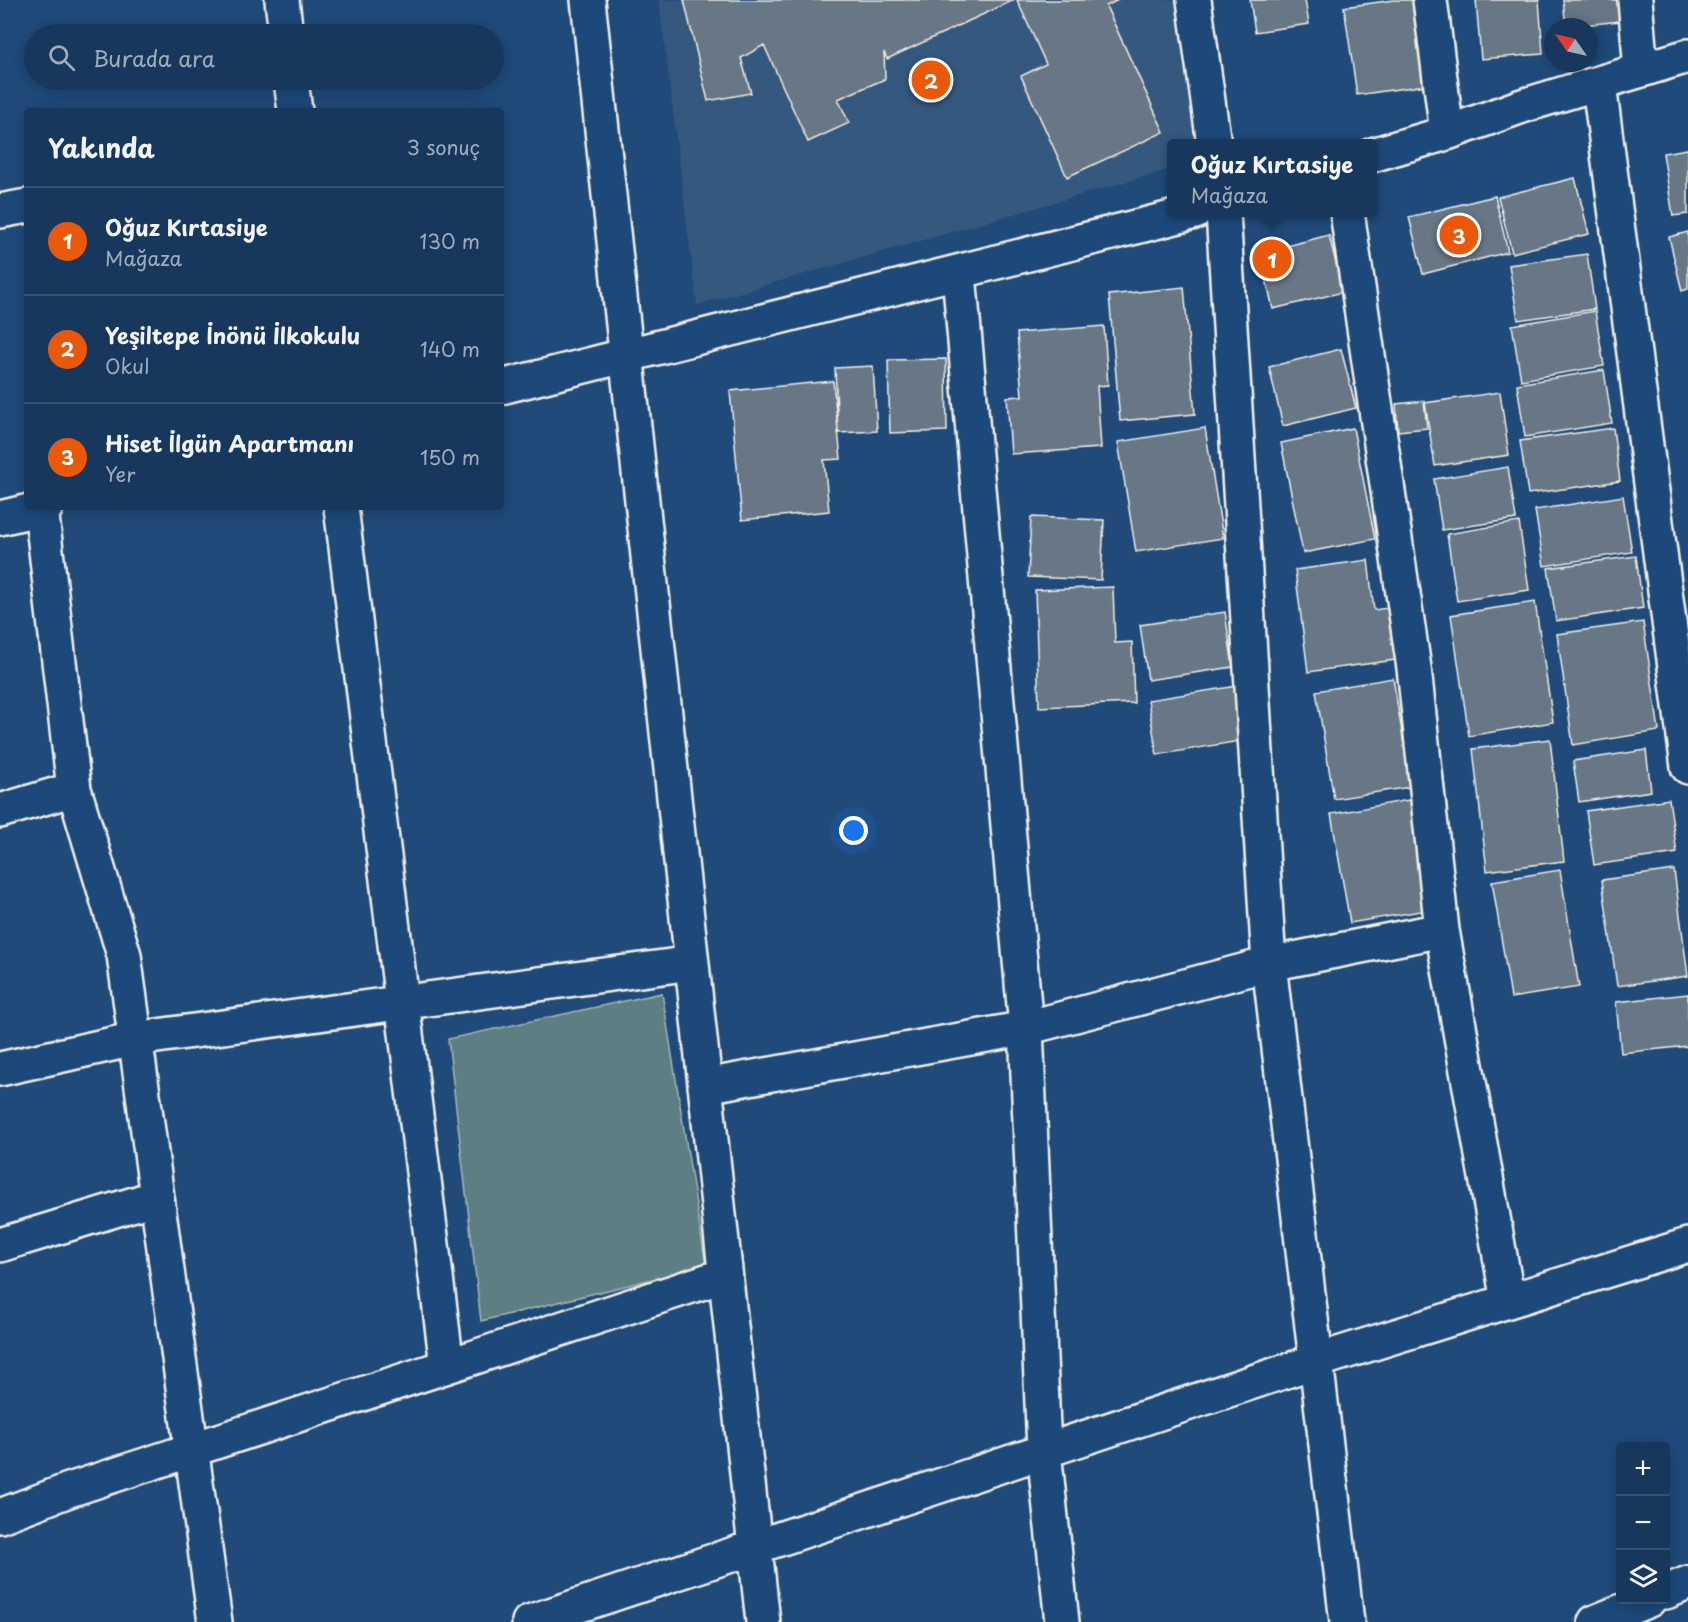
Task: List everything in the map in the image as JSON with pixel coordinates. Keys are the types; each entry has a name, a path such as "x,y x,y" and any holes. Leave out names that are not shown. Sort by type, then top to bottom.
{"street":[{"path":"282,0 285,24"},
{"path":"588,0 763,1622"},
{"path":"1194,0 1213,139"},
{"path":"1430,0 1447,133"},
{"path":"1635,0 1641,70"},
{"path":"1377,154 1447,133 1522,106 1599,85 1688,56"},
{"path":"1599,85 1682,660 1688,766"},
{"path":"292,90 295,108"},
{"path":"0,212 24,207"},
{"path":"504,386 1180,217"},
{"path":"1223,217 1269,964 1347,1622"},
{"path":"1348,217 1414,668 1442,930 1508,1301"},
{"path":"959,274 1026,1028 1044,1451 1062,1622"},
{"path":"0,518 34,510"},
{"path":"43,510 74,789 124,955 215,1622"},
{"path":"341,510 447,1366"},
{"path":"0,811 74,789"},
{"path":"705,1086 1026,1028 1269,964 1442,930"},
{"path":"0,1069 135,1039 692,963"},
{"path":"0,1245 157,1197"},
{"path":"529,1622 1316,1361 1688,1245"},
{"path":"0,1516 69,1490 192,1452 725,1275"},
{"path":"1670,1590 1688,1583"},
{"path":"1595,1622 1637,1604"}],"shaded area":[{"path":"659,0 1183,0 1200,139 1167,139 1167,170 697,305"}],"green space":[{"path":"662,993 706,1266 481,1321 448,1039"}],"building":[{"path":"684,0 1014,0 887,59 884,52 885,79 838,99 849,123 808,142 764,45 741,58 751,93 708,101"},
{"path":"1017,0 1118,0 1106,6 1164,132 1067,177 1021,76 1046,64"},
{"path":"1250,0 1305,0 1309,24 1255,32"},
{"path":"1394,0 1415,0 1426,85 1357,95 1344,7"},
{"path":"1476,0 1539,0 1543,54 1481,59"},
{"path":"1563,0 1626,0 1629,20 1598,23 1598,18 1565,18"},
{"path":"1688,149 1688,214 1673,216 1663,153"},
{"path":"1575,178 1589,234 1512,253 1498,197"},
{"path":"1495,196 1508,252 1423,274 1409,217"},
{"path":"1688,232 1688,289 1682,291 1669,237"},
{"path":"1329,235 1343,292 1273,309 1260,253"},
{"path":"1587,254 1595,309 1518,320 1509,265"},
{"path":"1184,287 1195,414 1120,421 1109,295"},
{"path":"1595,311 1604,366 1521,380 1512,325"},
{"path":"1104,326 1108,385 1097,386 1101,448 1011,454 1007,397 1022,396 1017,333"},
{"path":"1341,349 1356,408 1283,426 1269,367"},
{"path":"946,359 947,431 890,433 888,360"},
{"path":"873,366 877,431 838,433 835,368"},
{"path":"1604,370 1612,423 1525,437 1517,384"},
{"path":"833,381 841,459 824,460 829,511 742,520 730,391"},
{"path":"1500,392 1509,455 1435,466 1425,403"},
{"path":"1424,401 1427,428 1398,431 1396,404"},
{"path":"1205,428 1223,538 1136,552 1118,442"},
{"path":"1353,428 1375,539 1303,553 1281,443"},
{"path":"1613,428 1620,481 1528,494 1520,441"},
{"path":"1508,467 1516,519 1442,530 1434,479"},
{"path":"1623,496 1632,552 1544,566 1535,510"},
{"path":"1031,517 1104,520 1101,580 1028,577"},
{"path":"1519,522 1529,590 1457,601 1447,534"},
{"path":"1636,556 1643,608 1556,621 1548,568"},
{"path":"1368,560 1374,610 1387,608 1395,660 1308,672 1295,570"},
{"path":"1113,587 1115,643 1132,642 1134,703 1039,707 1035,590"},
{"path":"1535,602 1553,722 1469,736 1451,615"},
{"path":"1225,612 1233,667 1148,680 1140,625"},
{"path":"1643,622 1659,731 1573,745 1557,634"},
{"path":"1393,678 1411,787 1334,799 1316,691"},
{"path":"1237,686 1246,740 1157,755 1148,700"},
{"path":"1550,739 1564,861 1487,871 1473,749"},
{"path":"1646,750 1651,791 1579,802 1573,761"},
{"path":"1414,799 1433,909 1350,923 1331,814"},
{"path":"1669,799 1677,853 1594,865 1586,811"},
{"path":"1560,870 1579,987 1511,998 1492,881"},
{"path":"1674,870 1688,976 1617,986 1602,880"},
{"path":"1688,994 1688,1046 1621,1053 1616,1002"}],"place":[{"name":"Yeşiltepe İnönü İlkokulu","path":"931,80"},
{"name":"Hiset İlgün Apartmanı","path":"1459,235"},
{"name":"Oğuz Kırtasiye","path":"1272,259"}]}
